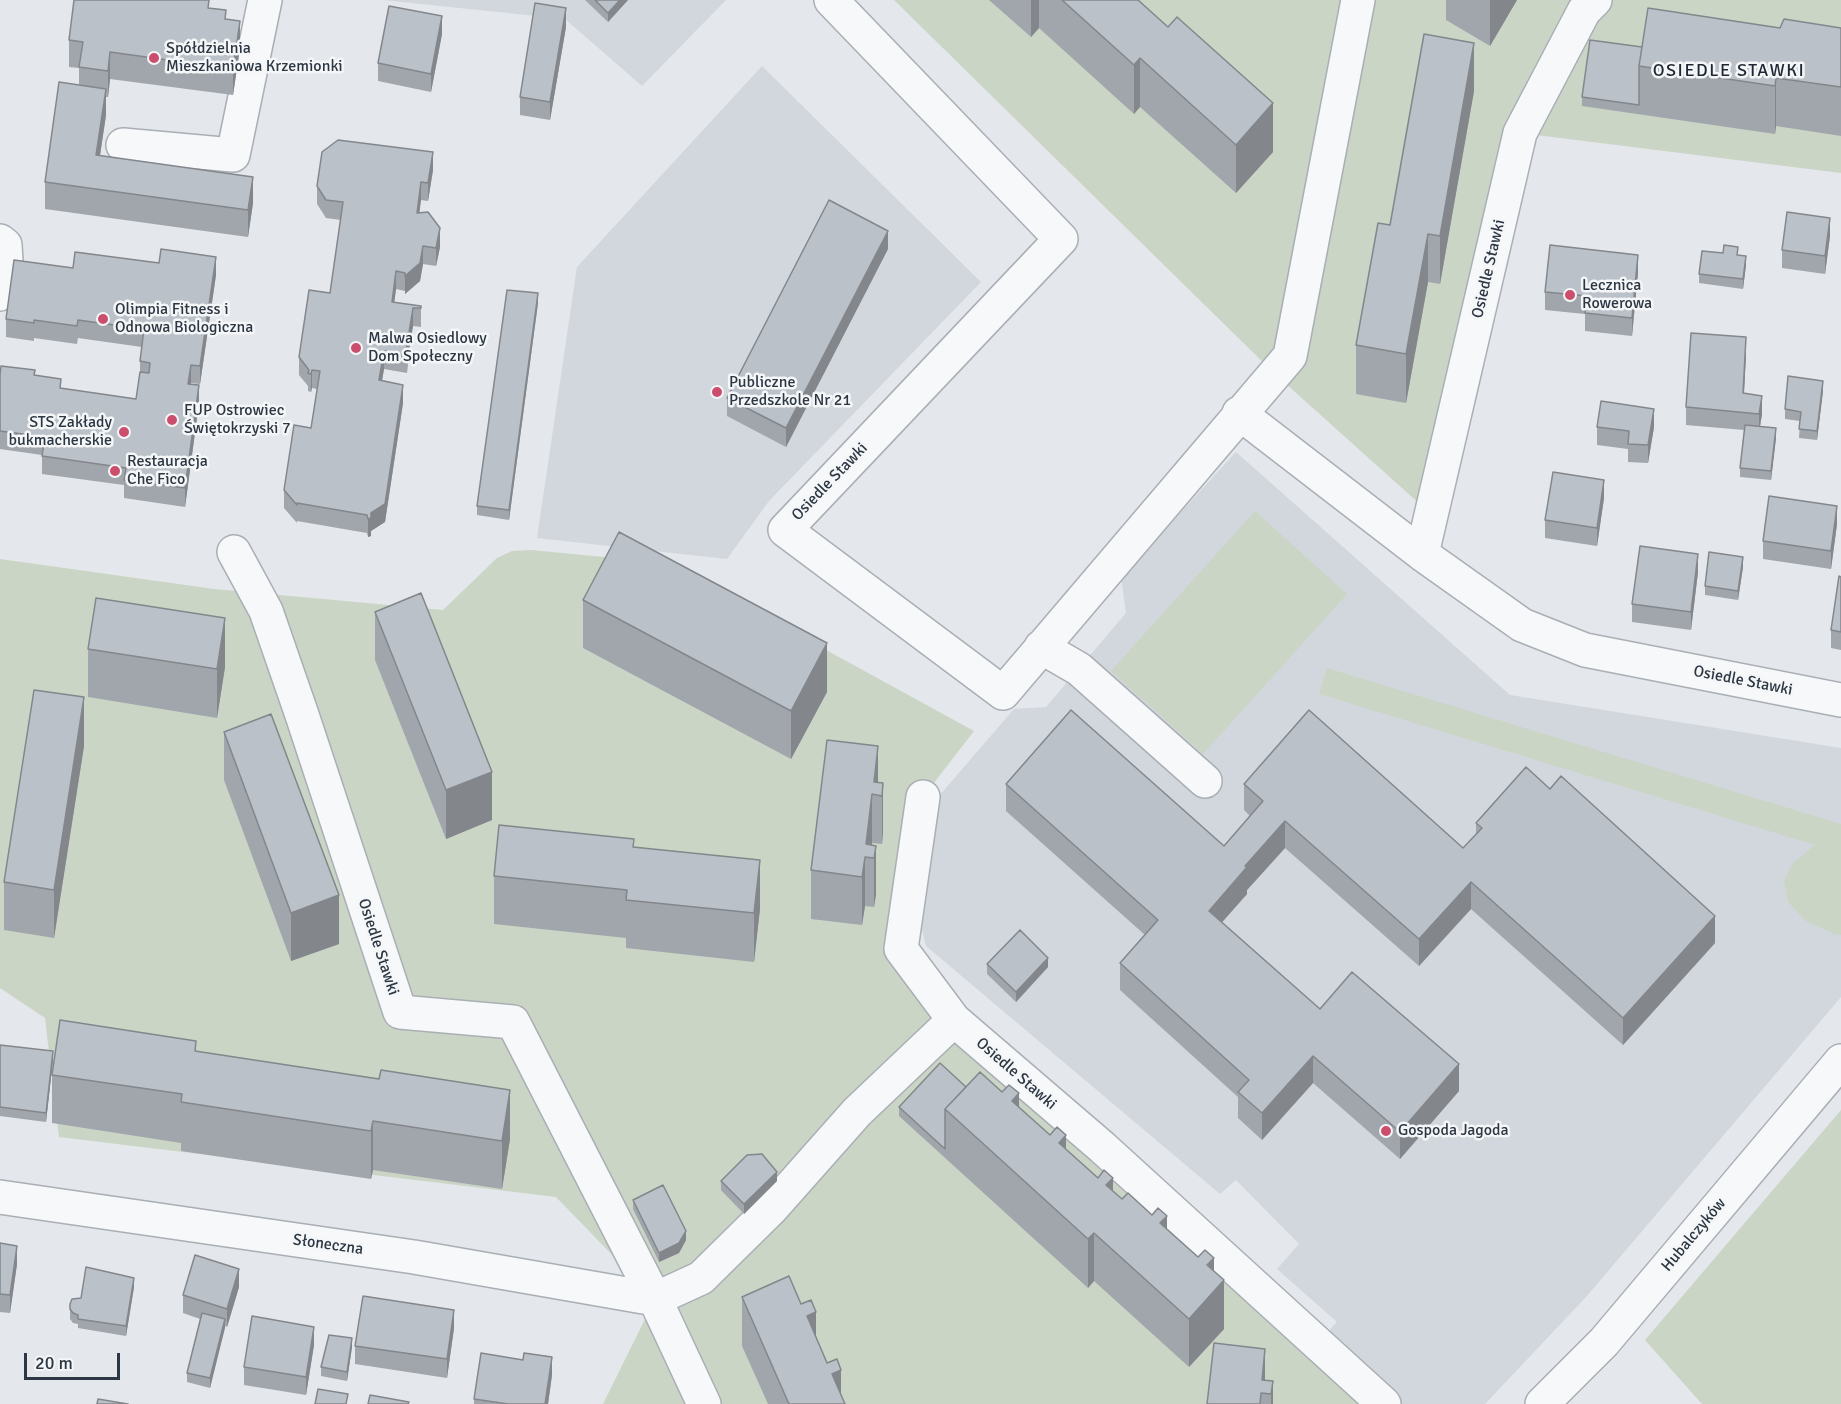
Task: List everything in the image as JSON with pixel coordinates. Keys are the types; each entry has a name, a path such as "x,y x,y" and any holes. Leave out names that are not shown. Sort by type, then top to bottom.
{"street":[{"path":"123,145 233,155 265,0"},
{"name":"Osiedle Stawki","path":"831,0 1061,239 785,530 1003,693 1239,413 1290,356 1358,0"},
{"name":"Osiedle Stawki","path":"1422,554 1520,133 1584,10 1595,0"},
{"path":"0,241 5,246 6,261 0,294"},
{"name":"Osiedle Stawki","path":"1239,413 1422,554 1522,625 1585,650 1841,700"},
{"name":"Osiedle Stawki","path":"234,552 266,611 400,1012 513,1022 655,1299 704,1404"},
{"path":"1041,647 1078,669 1205,781"},
{"name":"Osiedle Stawki","path":"922,797 901,949 954,1020 1102,1148 1384,1404"},
{"path":"655,1299 702,1278 771,1209 857,1112 954,1020"},
{"name":"Hubalczyków","path":"1542,1404 1604,1342 1841,1061"},
{"name":"Słoneczna","path":"0,1197 414,1257 655,1299"}],"shaded area":[{"path":"383,0 726,0 642,86 565,19"},
{"name":"Publiczne Przedszkole Nr 21","path":"762,66 981,282 769,501 727,559 537,538 577,267"},
{"path":"1236,452 1510,695 1841,748 1841,997 1586,1297 1485,1404 1402,1404 1325,1335 1337,1322 1277,1269 1299,1244 1236,1180 1220,1194 926,946 922,930 932,804 1014,709 1046,707 1126,613 1121,577"}],"green space":[{"path":"894,0 1841,0 1841,173 1520,133 1432,515 1275,374"},
{"path":"1255,511 1347,594 1203,754 1111,671"},
{"path":"531,550 625,559 722,593 974,731 923,797 901,949 1384,1404 603,1404 655,1299 556,1197 59,1137 45,1018 0,988 0,559 214,589 443,610 497,558 512,551"},
{"path":"1327,668 1841,824 1841,935 1806,921 1788,902 1784,881 1792,864 1815,845 1319,694"},
{"path":"1841,1110 1841,1404 1702,1404 1645,1340"}],"building":[{"path":"74,0 209,0 208,8 226,10 225,19 240,21 233,69 110,52 108,71 79,67 83,42 69,40"},
{"path":"595,0 620,0 608,13"},
{"path":"1062,0 1138,0 1168,27 1177,17 1273,103 1236,145 1140,58 1134,65"},
{"path":"535,3 566,8 550,102 520,97"},
{"path":"389,6 442,16 431,74 378,63"},
{"path":"1648,8 1780,28 1784,19 1841,28 1841,87 1776,78 1775,86 1639,66"},
{"path":"1424,34 1474,43 1440,236 1428,234 1406,354 1356,345 1378,223 1390,225"},
{"path":"1590,40 1642,47 1639,66 1639,105 1582,97"},
{"path":"59,82 106,89 96,155 253,177 248,210 45,182"},
{"name":"Malwa Osiedlowy Dom Społeczny","path":"338,140 433,152 428,183 421,182 417,213 428,212 440,228 436,248 423,246 420,263 405,276 405,273 396,271 392,302 421,306 421,308 413,308 407,355 384,351 379,380 403,385 385,504 371,513 371,518 368,519 367,515 297,503 297,505 284,490 294,425 311,428 320,371 312,370 311,374 308,373 309,370 299,357 309,290 330,293 343,202 326,200 317,186 322,152"},
{"path":"829,200 888,231 786,428 727,398"},
{"path":"1787,212 1830,218 1825,256 1782,250"},
{"path":"1550,245 1638,255 1632,318 1585,313 1587,296 1545,292"},
{"path":"1724,245 1738,247 1737,255 1746,256 1743,279 1699,274 1702,251 1723,253"},
{"path":"161,249 216,257 200,366 191,365 188,384 199,385 185,488 124,480 126,468 42,456 45,437 0,431 1,366 35,370 34,375 61,379 60,388 136,399 140,372 149,373 150,363 140,361 144,329 78,320 77,326 6,319 14,260 73,268 75,252 159,263"},
{"path":"507,290 538,293 509,510 477,506"},
{"path":"1691,333 1746,337 1743,393 1762,396 1759,414 1686,407"},
{"path":"1788,376 1823,381 1817,431 1799,429 1801,412 1785,409"},
{"path":"1601,401 1654,409 1648,445 1628,444 1629,431 1597,427"},
{"path":"1745,425 1776,428 1771,471 1740,468"},
{"path":"1553,472 1604,480 1597,528 1545,520"},
{"path":"1769,496 1837,506 1831,551 1763,541"},
{"path":"619,532 827,643 791,711 583,600"},
{"path":"1640,546 1698,554 1691,612 1632,604"},
{"path":"1709,552 1743,557 1738,591 1705,586"},
{"path":"1839,576 1841,577 1841,632 1831,630"},
{"path":"421,593 492,772 446,790 375,612"},
{"path":"96,598 225,618 217,669 88,649"},
{"path":"34,690 84,697 54,890 4,882"},
{"path":"1071,710 1224,846 1263,801 1244,784 1309,710 1463,848 1482,828 1476,823 1526,767 1550,789 1561,776 1715,916 1623,1018 1471,882 1419,939 1285,821 1209,911 1320,1009 1352,972 1459,1064 1400,1132 1313,1056 1262,1113 1238,1092 1249,1080 1120,963 1158,920 1006,784"},
{"path":"271,714 339,895 291,913 224,732"},
{"path":"827,740 878,746 874,782 883,783 882,796 872,794 866,844 876,846 874,858 865,857 862,877 811,870"},
{"path":"499,825 634,839 633,847 760,860 754,913 626,900 627,890 494,876"},
{"path":"1020,930 1048,958 1016,992 987,964"},
{"path":"60,1020 196,1041 195,1051 379,1079 381,1070 510,1090 502,1141 373,1121 371,1131 181,1102 182,1094 52,1075"},
{"path":"0,1045 53,1051 46,1113 0,1107"},
{"path":"940,1063 966,1087 945,1109 945,1149 899,1107"},
{"path":"980,1072 1002,1092 1009,1085 1019,1093 1012,1101 1050,1135 1057,1127 1066,1135 1059,1143 1098,1178 1104,1170 1113,1178 1106,1185 1122,1199 1128,1193 1152,1215 1158,1208 1167,1216 1160,1223 1198,1257 1205,1250 1214,1258 1207,1265 1224,1280 1189,1319 1094,1233 1088,1239 945,1109"},
{"path":"762,1154 777,1172 744,1204 721,1181 747,1155"},
{"path":"663,1185 686,1231 679,1243 659,1253 633,1200"},
{"path":"0,1243 17,1246 10,1295 0,1294"},
{"path":"195,1255 239,1269 227,1309 183,1295"},
{"path":"86,1267 134,1278 126,1326 78,1319 78,1315 70,1309 72,1299 81,1298"},
{"path":"789,1276 801,1304 811,1300 816,1312 807,1316 827,1363 837,1359 841,1370 832,1374 845,1404 789,1404 742,1297"},
{"path":"363,1296 454,1310 447,1359 355,1346"},
{"path":"202,1313 225,1319 210,1378 187,1373"},
{"path":"252,1316 314,1327 306,1377 244,1367"},
{"path":"329,1335 352,1338 347,1372 321,1367"},
{"path":"1214,1343 1265,1349 1262,1380 1273,1381 1271,1394 1261,1393 1260,1404 1207,1404"},
{"path":"481,1353 523,1360 524,1353 552,1357 545,1404 508,1404 474,1399"},
{"path":"318,1389 348,1394 346,1404 315,1404"},
{"path":"370,1395 409,1402 408,1404 368,1404"},
{"path":"98,1399 128,1404 97,1404"}],"place":[{"name":"Spółdzielnia Mieszkaniowa Krzemionki","path":"154,58"},
{"name":"Lecznica Rowerowa","path":"1570,295"},
{"name":"Olimpia Fitness i Odnowa Biologiczna","path":"103,319"},
{"name":"Malwa Osiedlowy Dom Społeczny","path":"356,348"},
{"name":"Publiczne Przedszkole Nr 21","path":"717,392"},
{"name":"FUP Ostrowiec Świętokrzyski 7","path":"172,420"},
{"name":"STS Zakłady bukmacherskie","path":"124,432"},
{"name":"Restauracja Che Fico","path":"115,471"},
{"name":"Gospoda Jagoda","path":"1386,1131"}],"district":[{"name":"OSIEDLE STAWKI","path":"1729,71"}]}
